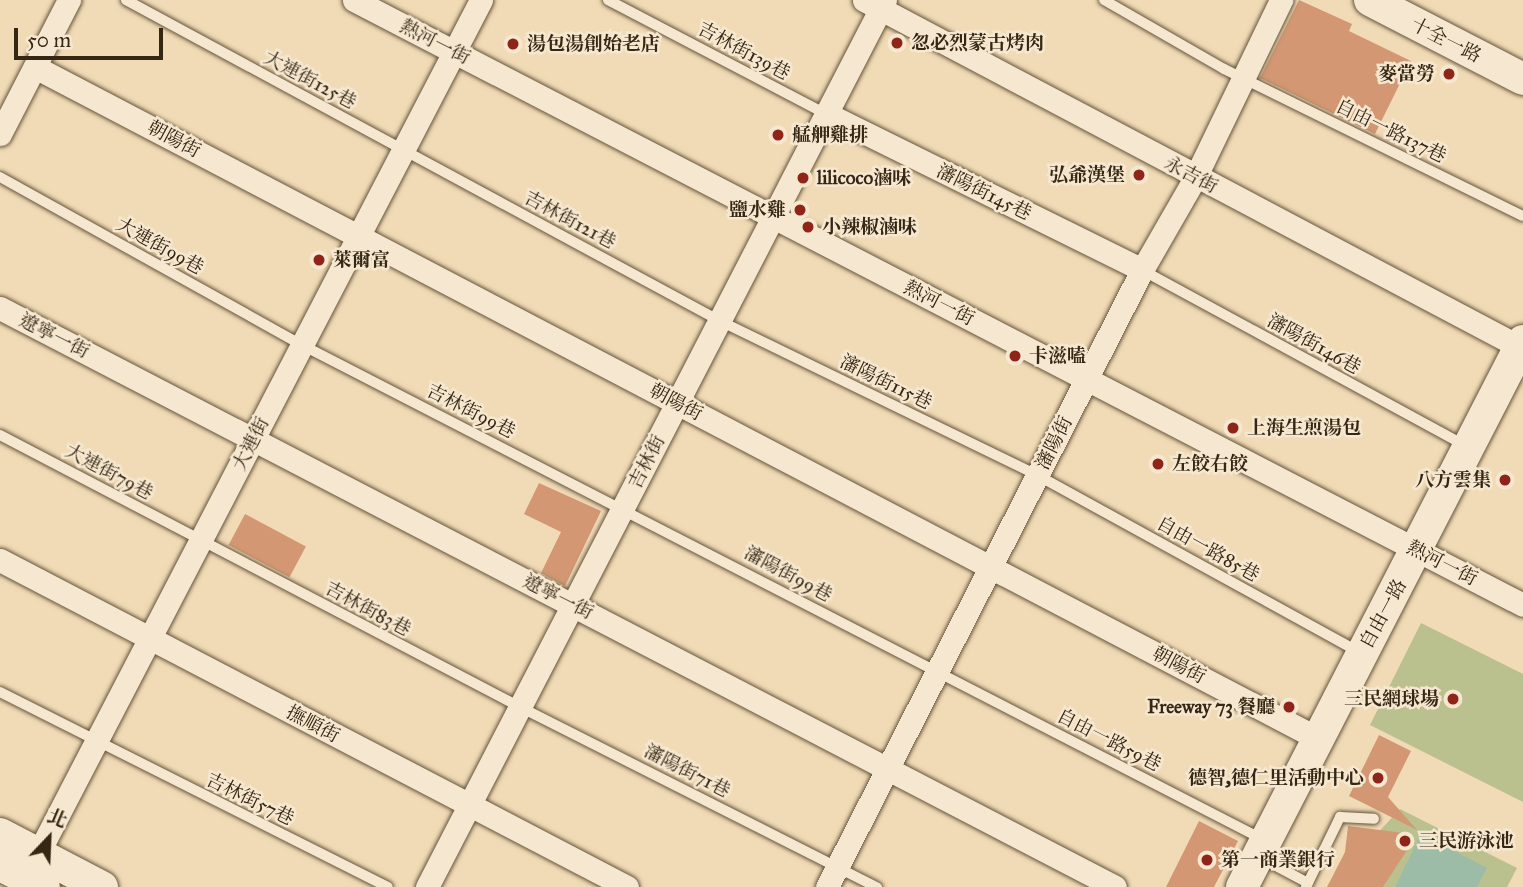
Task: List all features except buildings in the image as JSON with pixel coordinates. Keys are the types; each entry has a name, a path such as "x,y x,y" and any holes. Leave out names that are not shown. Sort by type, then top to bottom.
{"street":[{"path":"0,134 69,0"},
{"name":"熱河一街","path":"355,0 1523,605"},
{"name":"大連街","path":"26,874 481,0"},
{"name":"瀋陽街","path":"827,887 1142,270 1195,178 1281,0"},
{"name":"十全一路","path":"1370,0 1523,79"},
{"name":"吉林街","path":"427,887 827,114 877,3"},
{"name":"永吉街","path":"877,3 1195,178 1522,345"},
{"name":"朝陽街","path":"35,67 1317,738"},
{"name":"瀋陽街145巷","path":"827,114 1142,270"},
{"name":"遼寧一街","path":"0,308 1115,887"},
{"name":"自由一路","path":"1242,887 1522,345"},
{"name":"撫順街","path":"0,560 627,887"},
{"path":"0,834 26,874 102,887"}],"lane":[{"name":"大連街125巷","path":"126,0 403,150"},
{"name":"吉林街139巷","path":"608,0 827,114"},
{"name":"自由一路137巷","path":"1104,0 1244,78 1523,216"},
{"name":"吉林街121巷","path":"403,150 720,321"},
{"name":"大連街99巷","path":"0,177 302,345"},
{"name":"瀋陽街146巷","path":"1142,270 1469,448"},
{"name":"瀋陽街115巷","path":"720,321 1037,475"},
{"name":"吉林街99巷","path":"302,345 623,508"},
{"name":"大連街79巷","path":"0,435 201,541"},
{"name":"自由一路85巷","path":"1037,475 1362,653"},
{"name":"瀋陽街99巷","path":"623,508 937,671"},
{"name":"吉林街83巷","path":"201,541 520,707"},
{"name":"自由一路59巷","path":"937,671 1262,849 1307,885"},
{"name":"吉林街57巷","path":"0,692 96,743 387,887"},
{"name":"瀋陽街71巷","path":"520,707 877,887"},
{"path":"1307,885 1340,817 1374,819"}],"shaded area":[{"name":"三民網球場","path":"1421,623 1523,674 1523,802 1370,725"},
{"name":"三民游泳池","path":"1400,809 1517,868 1507,887 1327,887"},
{"path":"1421,834 1487,868 1477,887 1395,887"}],"place":[{"name":"忽必烈蒙古烤肉","path":"897,43"},
{"name":"湯包湯創始老店","path":"513,44"},
{"name":"麥當勞","path":"1449,74"},
{"name":"艋舺雞排","path":"778,135"},
{"name":"弘爺漢堡","path":"1139,175"},
{"name":"lilicoco滷味","path":"803,178"},
{"name":"鹽水雞","path":"800,210"},
{"name":"小辣椒滷味","path":"808,227"},
{"name":"萊爾富","path":"319,260"},
{"name":"卡滋嗑","path":"1015,356"},
{"name":"上海生煎湯包","path":"1233,428"},
{"name":"左餃右餃","path":"1158,464"},
{"name":"八方雲集","path":"1505,480"},
{"name":"三民網球場","path":"1453,699"},
{"name":"Freeway 73 餐廳","path":"1289,707"},
{"name":"德智,德仁里活動中心","path":"1378,778"},
{"name":"三民游泳池","path":"1405,841"},
{"name":"第一商業銀行","path":"1207,860"}]}
